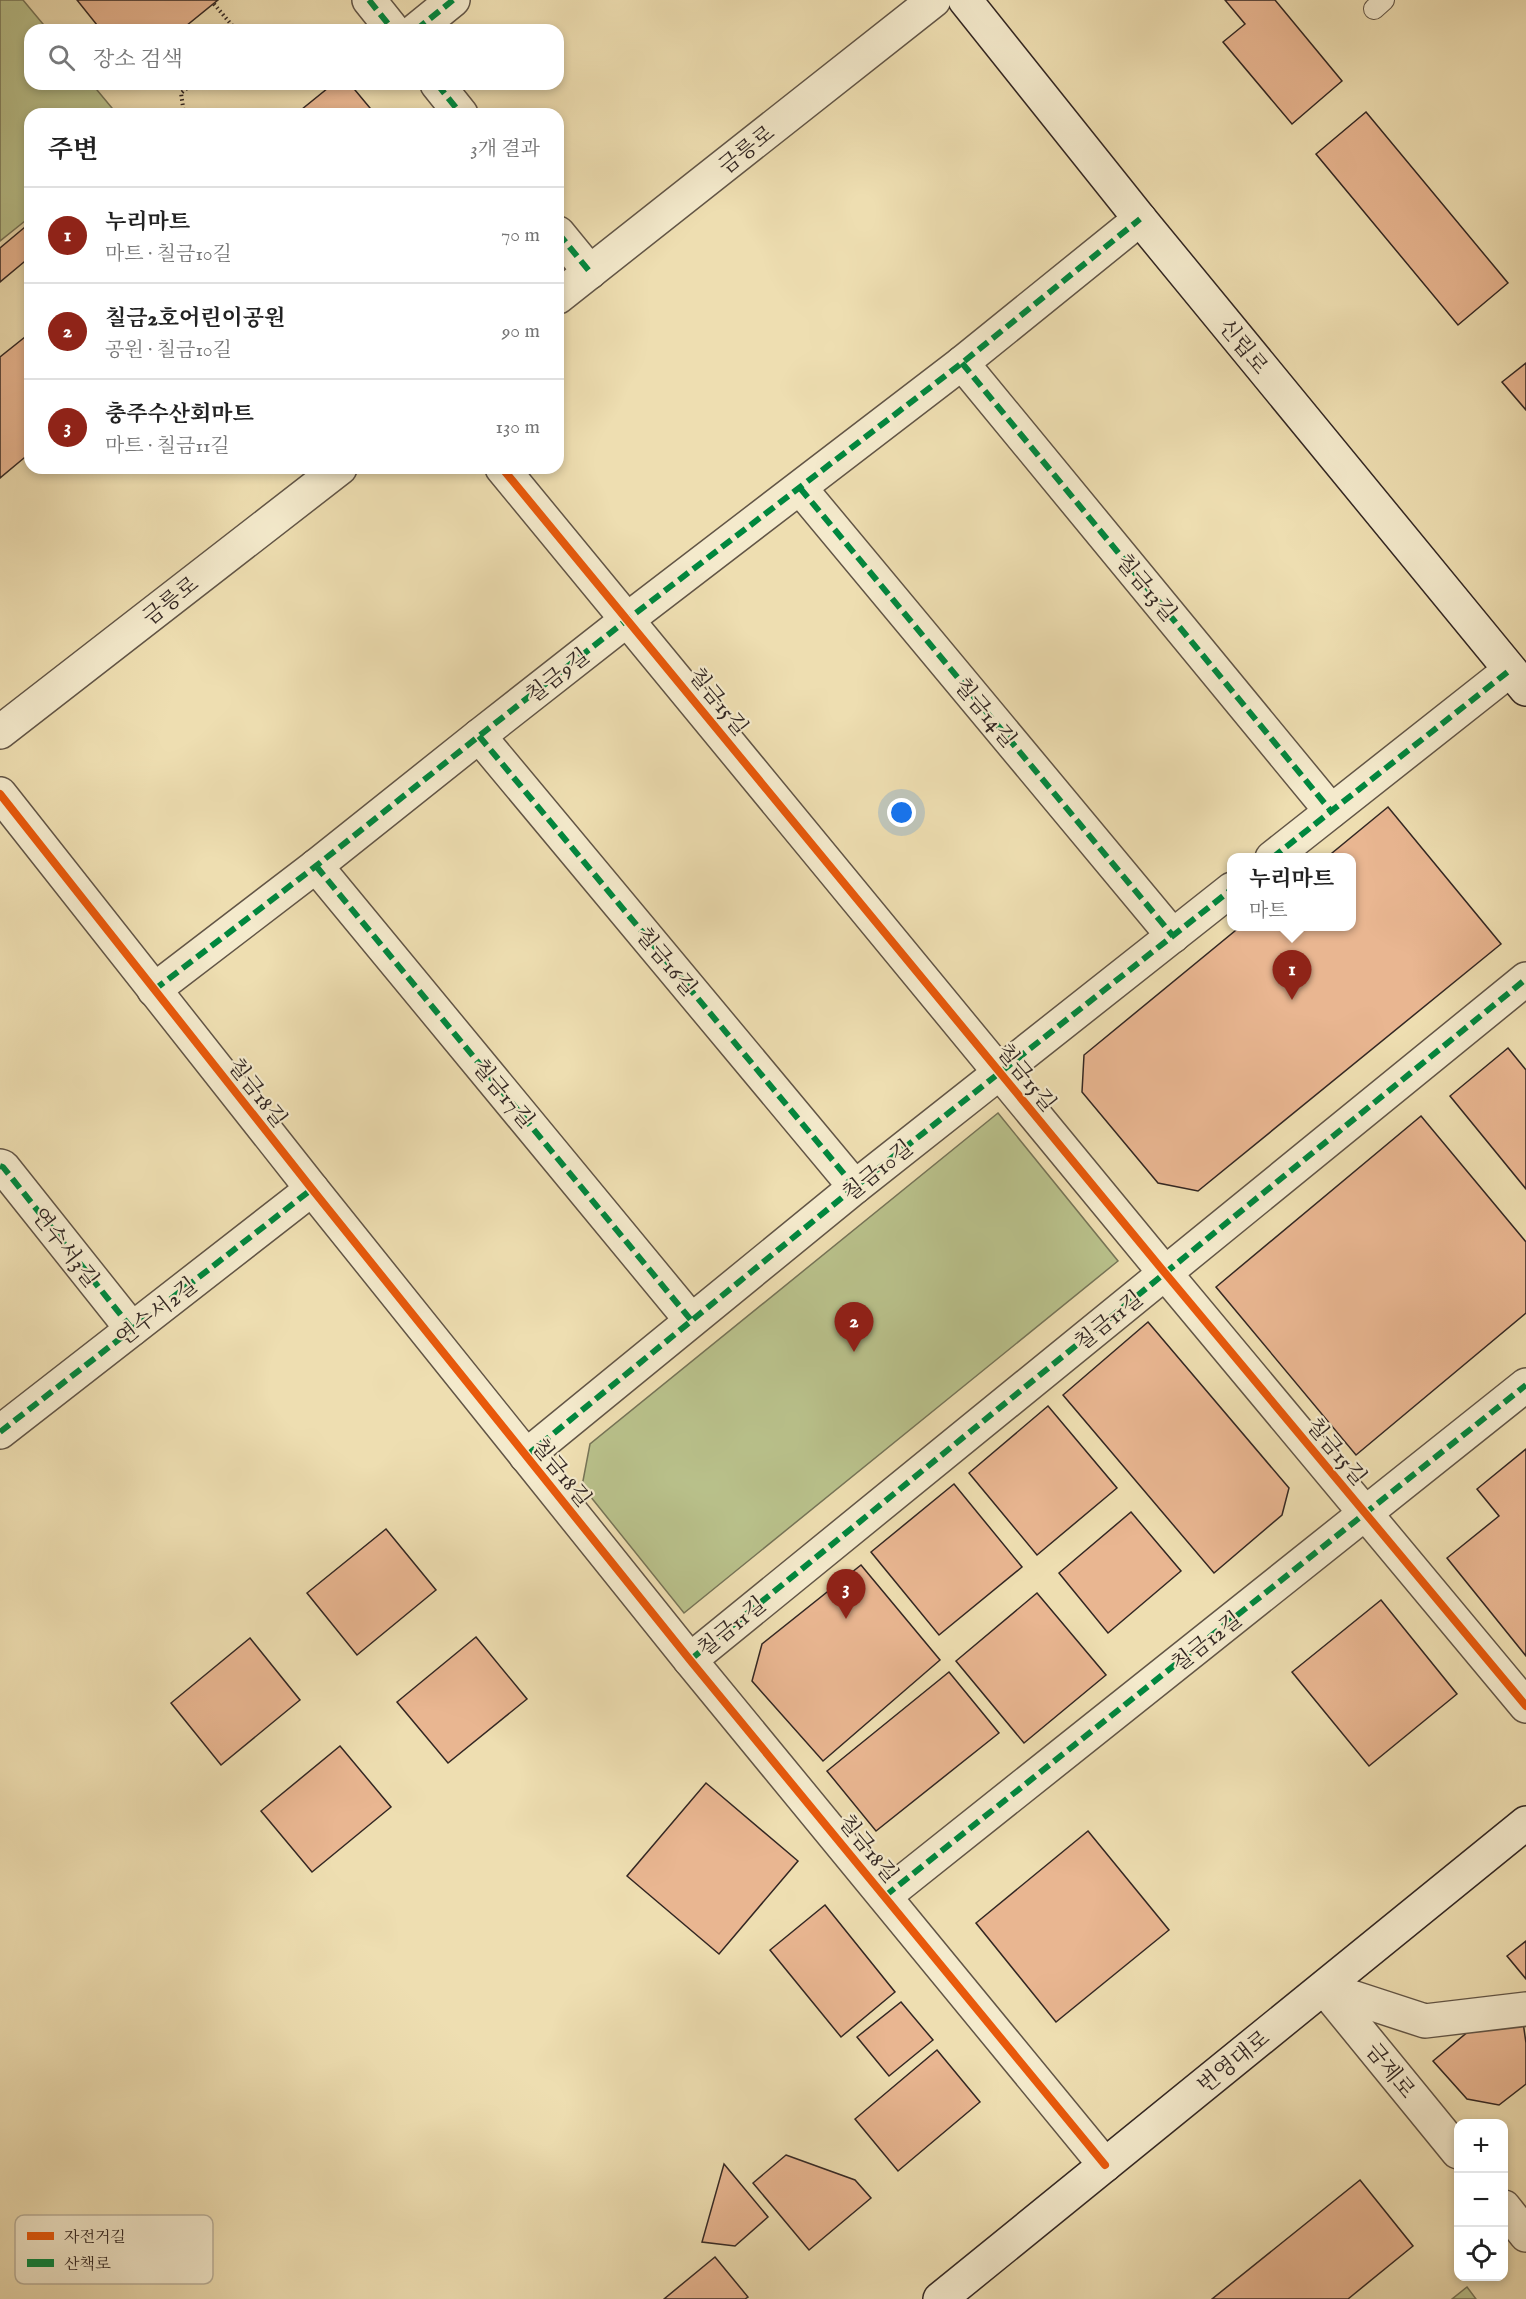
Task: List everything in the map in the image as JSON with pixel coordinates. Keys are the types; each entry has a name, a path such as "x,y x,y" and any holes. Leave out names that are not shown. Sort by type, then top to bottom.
{"street":[{"path":"369,0 388,24"},
{"path":"423,24 453,0"},
{"name":"금릉로","path":"564,292 934,0"},
{"name":"신립로","path":"965,0 1140,219 1518,680"},
{"path":"442,90 456,108"},
{"name":"칠금9길","path":"154,990 316,866 628,619 962,363 1140,219"},
{"path":"564,240 590,272"},
{"name":"칠금13길","path":"962,363 1331,811"},
{"name":"금릉로","path":"0,732 332,474"},
{"name":"칠금15길","path":"507,474 1165,1273 1526,1706"},
{"name":"칠금14길","path":"800,488 1173,936"},
{"path":"1278,853 1331,811 1518,680"},
{"name":"칠금16길","path":"478,736 855,1187"},
{"name":"칠금18길","path":"0,794 312,1189 690,1660 1105,2165"},
{"name":"칠금17길","path":"316,866 691,1320"},
{"name":"칠금10길","path":"526,1456 855,1187 1227,893"},
{"name":"칠금11길","path":"690,1660 1526,979"},
{"name":"연수서3길","path":"0,1167 3,1167 132,1329"},
{"name":"연수서2길","path":"0,1432 312,1189"},
{"name":"칠금12길","path":"885,1896 1526,1385"},
{"name":"번영대로","path":"940,2299 1526,1823"},
{"path":"1324,1988 1425,2021 1526,2009"},
{"name":"금제로","path":"1324,1988 1454,2147"},
{"path":"1508,2213 1526,2235"}],"path":[{"path":"214,4 231,24"},
{"path":"183,108 181,93 185,90"}],"green space":[{"path":"0,0 23,0 43,24 24,24 24,90 97,90 112,108 24,108 24,222 0,241"},
{"path":"998,1113 1118,1261 684,1613 582,1486 590,1444"},
{"path":"1467,2287 1476,2299 1452,2299"}],"building":[{"path":"77,0 218,0 188,24 96,24"},
{"path":"1225,0 1275,0 1342,81 1292,124 1223,42 1245,24"},
{"path":"326,90 355,90 370,108 303,108"},
{"path":"1366,112 1508,283 1458,325 1316,154"},
{"path":"24,228 24,262 0,282 0,248"},
{"path":"24,338 24,458 0,478 0,357"},
{"path":"1526,363 1526,410 1502,382"},
{"path":"1388,807 1501,944 1198,1191 1158,1183 1082,1092 1084,1055 1235,931 1356,931 1356,853 1332,853"},
{"path":"1508,1048 1526,1070 1526,1189 1450,1096"},
{"path":"1421,1116 1526,1242 1526,1313 1356,1455 1216,1287"},
{"path":"1148,1322 1289,1488 1282,1515 1214,1573 1063,1395"},
{"path":"1048,1406 1117,1488 1037,1555 969,1473"},
{"path":"1526,1449 1526,1656 1447,1558 1499,1516 1477,1489"},
{"path":"954,1484 1022,1567 939,1635 871,1552"},
{"path":"1131,1512 1181,1571 1108,1633 1059,1573"},
{"path":"386,1529 436,1590 357,1655 307,1593"},
{"path":"861,1565 940,1660 823,1761 752,1681 762,1644"},
{"path":"1037,1593 1106,1675 1024,1743 956,1661"},
{"path":"1381,1600 1457,1694 1369,1766 1292,1672"},
{"path":"476,1637 527,1699 448,1763 397,1702"},
{"path":"250,1638 300,1700 221,1765 171,1703"},
{"path":"949,1672 999,1733 876,1831 827,1771"},
{"path":"340,1746 391,1807 312,1872 261,1811"},
{"path":"706,1783 798,1861 719,1954 627,1876"},
{"path":"1088,1831 1169,1930 1056,2022 976,1923"},
{"path":"825,1905 895,1992 841,2037 770,1950"},
{"path":"1526,1941 1526,1979 1507,1956"},
{"path":"901,2002 933,2040 889,2076 857,2037"},
{"path":"1488,2015 1523,2022 1526,2043 1526,2084 1499,2105 1467,2099 1433,2061"},
{"path":"937,2050 980,2102 898,2171 855,2119"},
{"path":"786,2155 855,2180 871,2198 809,2250 753,2183"},
{"path":"724,2164 768,2217 735,2246 702,2242"},
{"path":"1360,2180 1413,2246 1348,2299 1212,2299"},
{"path":"715,2257 748,2297 745,2299 664,2299"}],"marked path":[{"path":"369,0 388,24"},
{"path":"423,24 453,0"},
{"path":"442,90 456,108"},
{"path":"154,990 316,866 628,619 962,363 1140,219"},
{"path":"564,240 590,272"},
{"path":"962,363 1331,811"},
{"path":"800,488 1173,936"},
{"path":"1278,853 1510,670"},
{"path":"479,736 855,1187"},
{"path":"316,866 691,1320"},
{"path":"526,1456 855,1187 1227,893"},
{"path":"690,1660 1526,979"},
{"path":"0,1166 132,1329"},
{"path":"0,1432 312,1189"},
{"path":"885,1896 1526,1385"}],"cycle path":[{"path":"507,474 1165,1273 1526,1706"},
{"path":"0,794 312,1189 690,1660 1105,2165"}],"place":[{"name":"누리마트","path":"1292,1000"},
{"name":"칠금2호어린이공원","path":"854,1352"},
{"name":"충주수산회마트","path":"846,1619"}]}
